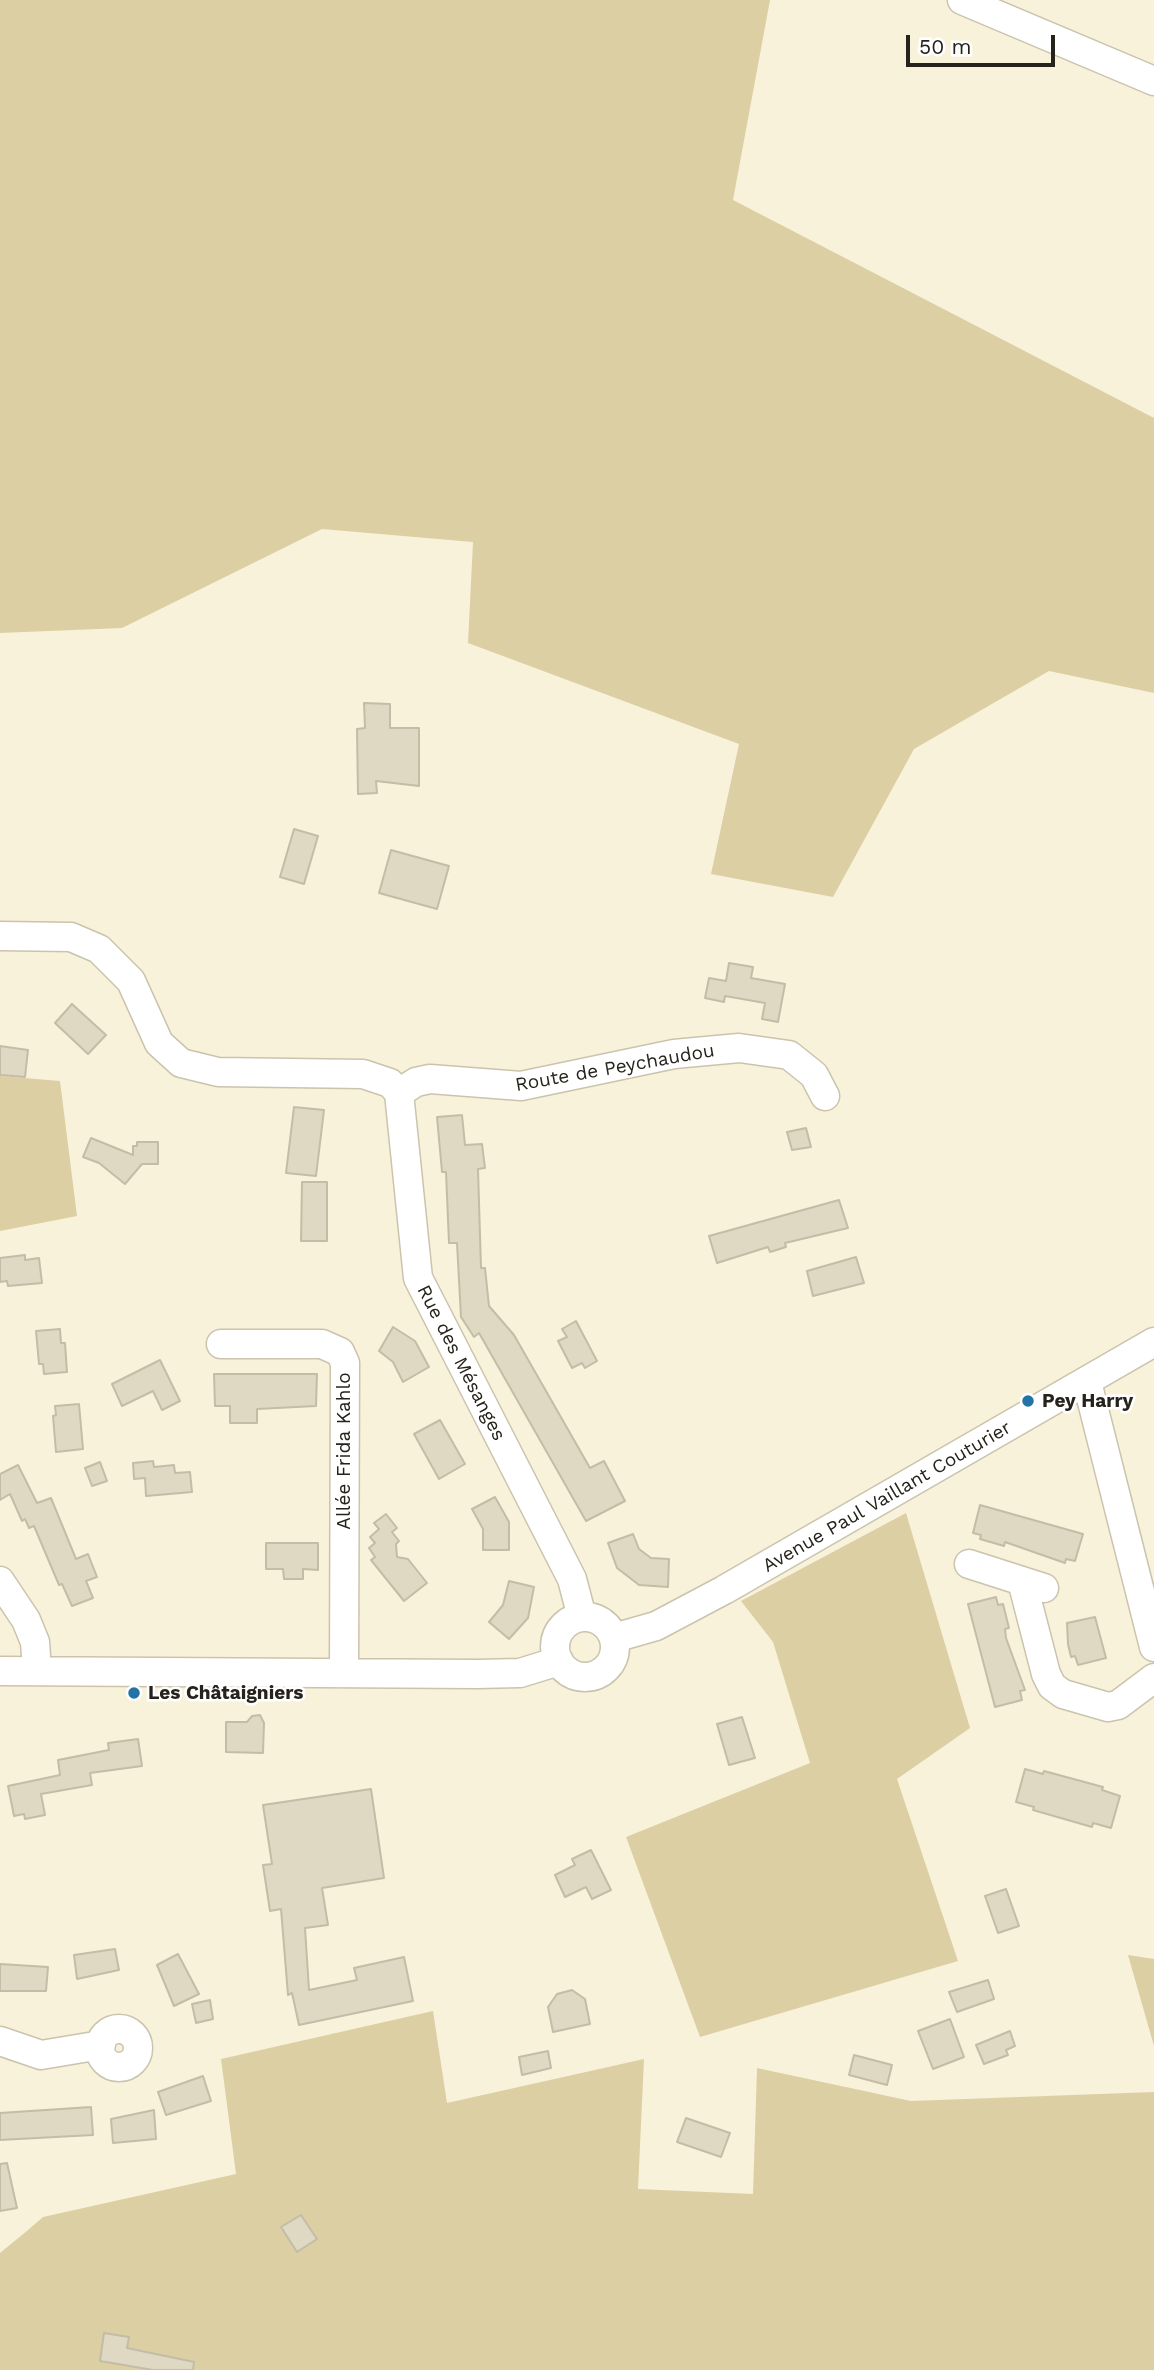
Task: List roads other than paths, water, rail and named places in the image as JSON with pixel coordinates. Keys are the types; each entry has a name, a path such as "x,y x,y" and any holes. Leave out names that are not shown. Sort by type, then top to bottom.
{"street":[{"path":"962,0 1154,81"},
{"path":"0,936 71,937 99,949 131,981 159,1043 168,1054 188,1066 218,1072 363,1074 390,1083 398,1093"},
{"name":"Route de Peychaudou","path":"398,1093 430,1079 521,1086 674,1054 739,1048 789,1055 803,1063 814,1075 825,1096"},
{"name":"Rue des Mésanges","path":"398,1093 418,1278 572,1579 582,1617"},
{"name":"Avenue Paul Vaillant Couturier","path":"614,1638 656,1626 724,1590 1154,1342"},
{"name":"Allée Frida Kahlo","path":"222,1344 322,1344 340,1352 345,1363 344,1672"},
{"path":"1087,1382 1150,1612 1154,1647"},
{"path":"969,1564 1033,1584 1046,1674 1052,1686 1063,1694 1108,1707 1118,1705 1154,1678"},
{"path":"0,1581 26,1620 35,1642 37,1671"},
{"path":"582,1617 605,1624 614,1638 613,1657 601,1672 582,1677 573,1674 559,1661 557,1637 567,1624 582,1617"},
{"path":"0,1671 520,1673 559,1661"},
{"path":"0,2041 41,2055 101,2045"}],"place":[{"name":"Pey Harry","path":"1028,1401"},
{"name":"Les Châtaigniers","path":"134,1693"}]}
